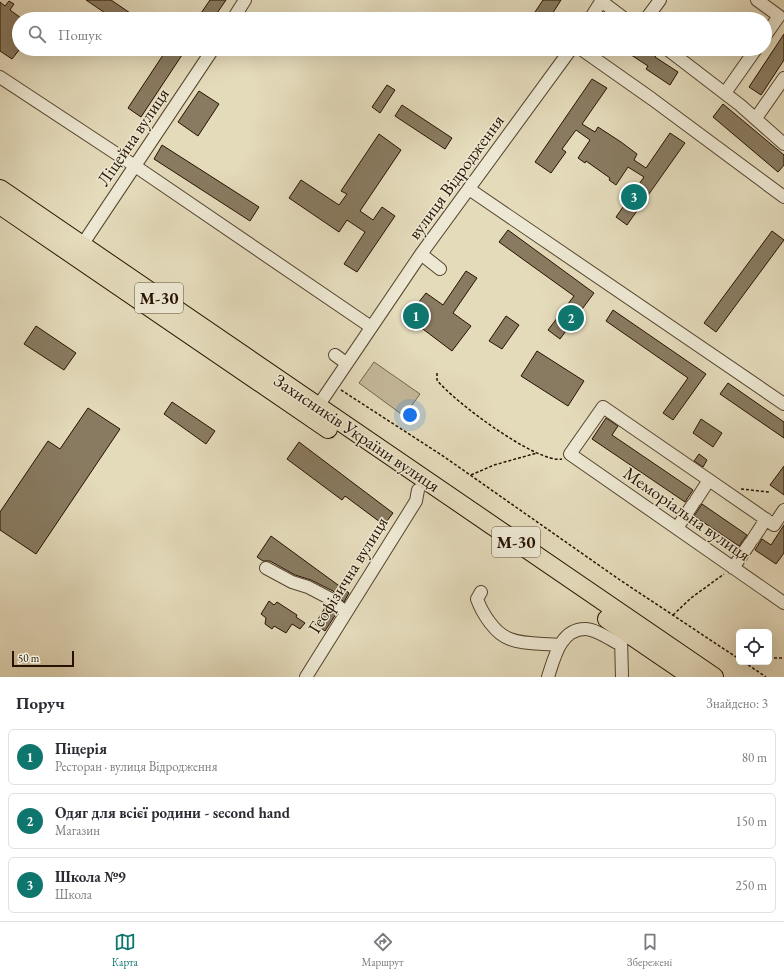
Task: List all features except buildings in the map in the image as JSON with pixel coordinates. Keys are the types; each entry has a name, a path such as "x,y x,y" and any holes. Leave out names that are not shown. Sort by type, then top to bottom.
{"highway":[{"name":"Захисників України вулиця","path":"0,189 82,245 314,412 418,490 621,637 692,677"},
{"name":"Захисників України вулиця","path":"0,205 714,677"}],"street":[{"path":"237,12 245,0"},
{"path":"594,12 602,0 617,12"},
{"path":"651,12 660,0"},
{"path":"757,0 779,16 772,26"},
{"name":"Ліцейна вулиця","path":"82,245 208,56"},
{"name":"вулиця Відродження","path":"314,412 421,254 566,56"},
{"path":"591,56 652,99 784,197"},
{"path":"676,56 756,118 784,144"},
{"path":"725,93 751,56"},
{"path":"0,77 135,166 371,327"},
{"path":"756,118 784,78"},
{"path":"470,189 784,404"},
{"path":"421,254 440,269"},
{"path":"336,355 346,363"},
{"path":"570,454 602,407 774,525 784,510"},
{"name":"Меморіальна вулиця","path":"570,454 784,603"},
{"path":"676,528 709,480"},
{"name":"Геофізична вулиця","path":"306,677 416,501 418,490"},
{"path":"733,568 766,519"},
{"path":"266,568 292,582 308,587 329,598 346,613"},
{"path":"481,592 477,599 480,608 500,634 510,639 560,645"},
{"path":"548,677 560,645 568,633 585,629 600,634 621,637 622,677"}],"path":[{"path":"437,374 437,380 460,404 513,440 537,453 558,460 564,459 570,454"},
{"path":"332,384 471,475 620,580 736,657"},
{"path":"471,475 501,463 537,453"},
{"path":"741,489 769,492"},
{"path":"673,615 691,598 733,568"},
{"path":"772,658 784,658"},
{"path":"748,665 766,677"}],"shaded area":[{"path":"374,362 420,394 404,416 359,383"}],"place":[{"name":"Школа №9","path":"634,197"},
{"name":"Піцерія","path":"416,316"},
{"name":"Одяг для всієї родини - second hand","path":"571,318"}]}
